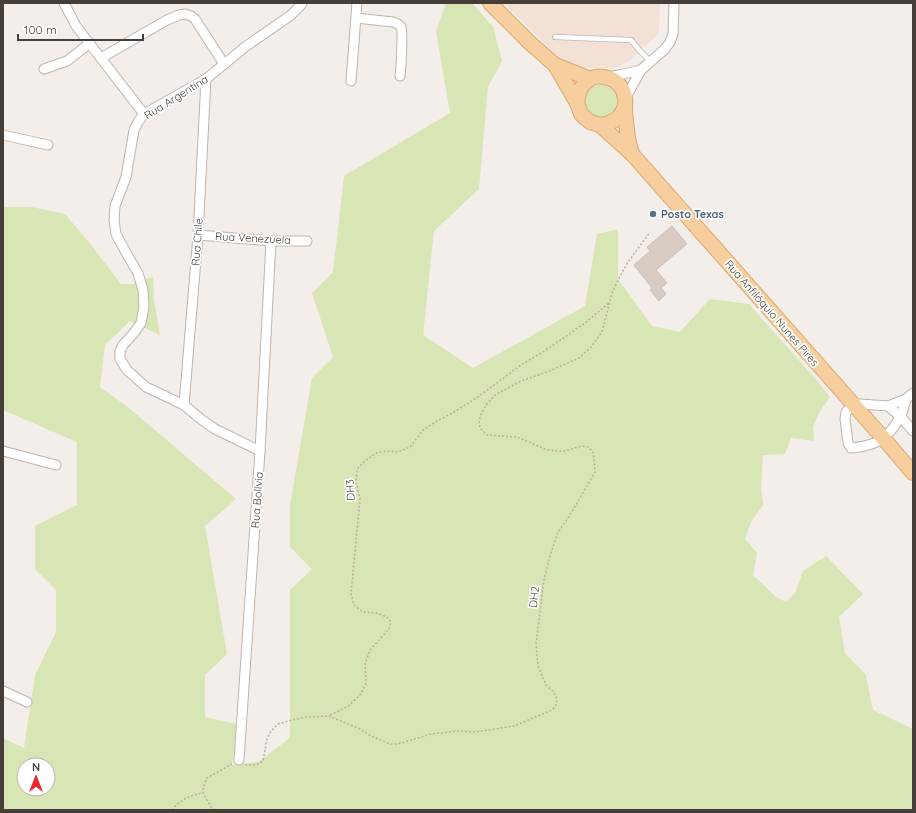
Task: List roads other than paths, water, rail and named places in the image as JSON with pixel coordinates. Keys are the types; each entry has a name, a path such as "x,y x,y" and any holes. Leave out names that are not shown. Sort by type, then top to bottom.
{"main road":[{"name":"Rua Anfilóquio Nunes Pires","path":"490,3 529,42 555,65 585,118 590,122 600,124 632,154 913,473"},
{"name":"Rua Anfilóquio Nunes Pires","path":"555,65 590,79 606,77 612,79 622,87 624,93 627,132 632,154"},
{"path":"577,103 579,92 590,79"},
{"path":"600,124 614,121 619,117 623,112 625,103"}],"street":[{"path":"64,3 76,26 144,114"},
{"name":"Rua Argentina","path":"260,451 215,429 184,405 146,387 127,370 120,359 120,351 123,345 142,323 144,307 143,290 138,273 116,234 114,220 115,206 126,177 134,130 144,114 206,79 245,47 291,15 302,3"},
{"path":"351,80 357,3"},
{"path":"625,103 641,70 665,49 670,42 673,34 674,3"},
{"path":"101,58 167,20 185,14 195,19 224,64"},
{"path":"356,18 392,22 401,26 402,37 400,76"},
{"path":"44,69 67,61 90,43"},
{"path":"606,77 641,70"},
{"name":"Rua Chile","path":"184,405 198,235 206,79"},
{"path":"3,135 48,145"},
{"name":"Rua Venezuela","path":"198,235 271,241 308,241"},
{"name":"Rua Bolívia","path":"239,760 260,451 271,241"},
{"path":"910,396 901,417 884,439 870,445 851,448 848,443 845,419 846,412 853,405 888,406 910,396"},
{"path":"888,406 901,417 913,431"},
{"path":"3,451 56,466"},
{"path":"3,691 27,702"}],"lane":[{"path":"555,37 630,40 651,62"}],"place":[{"name":"Posto Texas","path":"653,214"}]}
